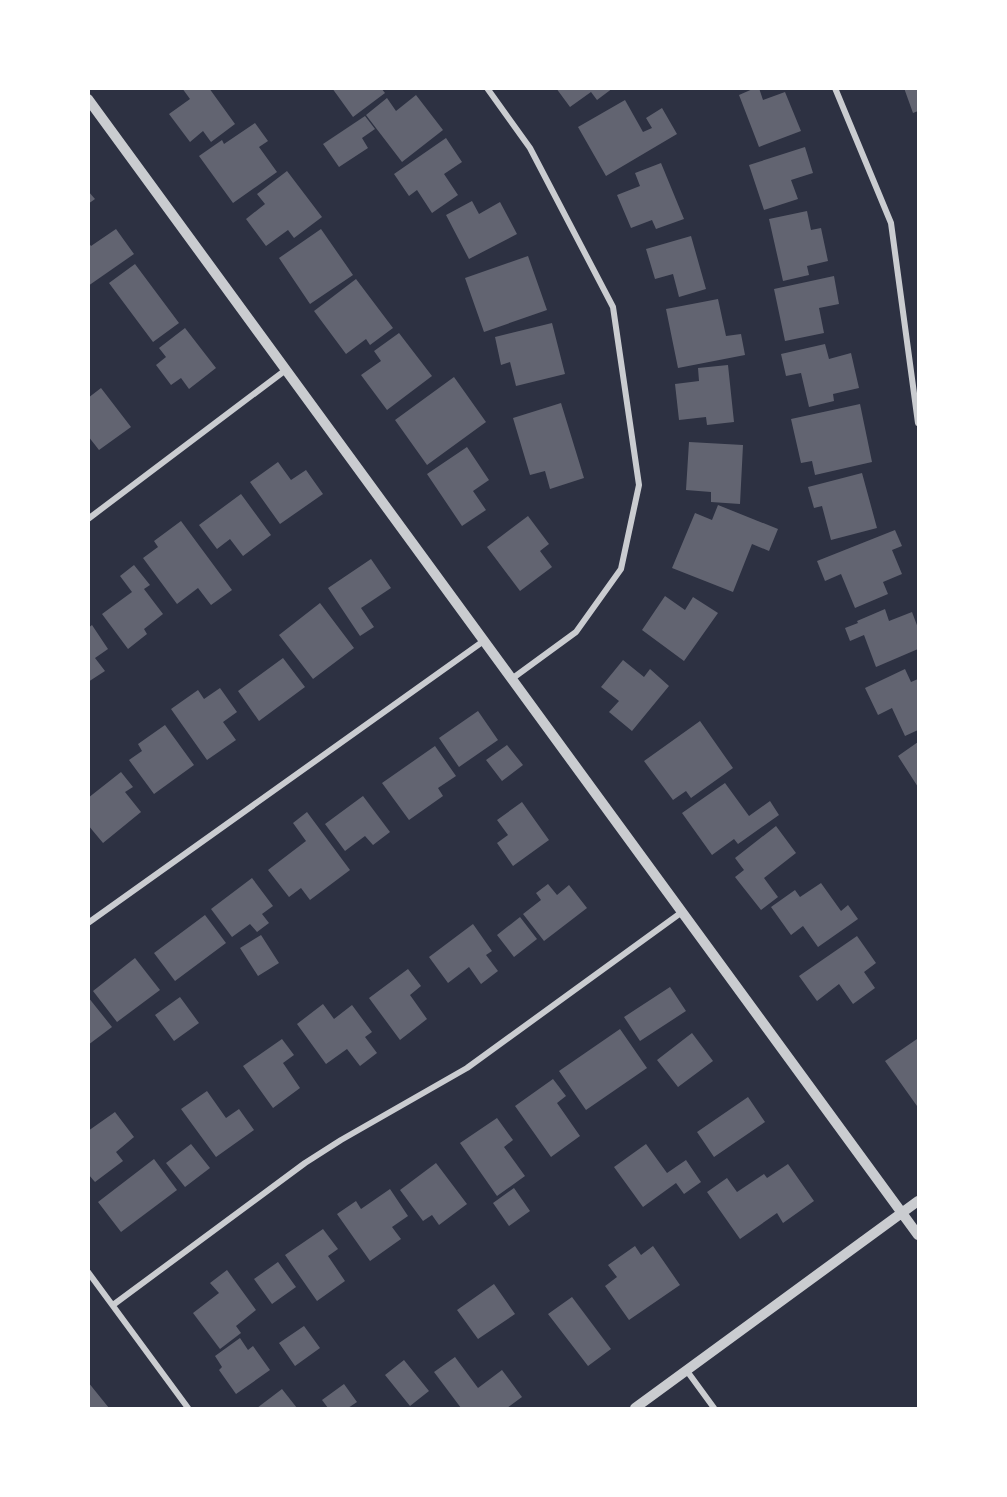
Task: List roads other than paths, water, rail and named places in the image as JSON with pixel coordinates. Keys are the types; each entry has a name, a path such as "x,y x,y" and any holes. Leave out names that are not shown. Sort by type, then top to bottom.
{"street":[{"path":"487,88 530,148 613,307 639,485 621,569 576,632 513,678"},
{"path":"835,88 891,224 918,423"},
{"path":"88,99 918,1235"},
{"path":"88,519 287,369"},
{"path":"88,922 485,640"},
{"path":"113,1305 306,1163 341,1140 467,1068 682,912"},
{"path":"635,1408 918,1201"},
{"path":"88,1272 188,1408"},
{"path":"687,1371 714,1408"}]}
